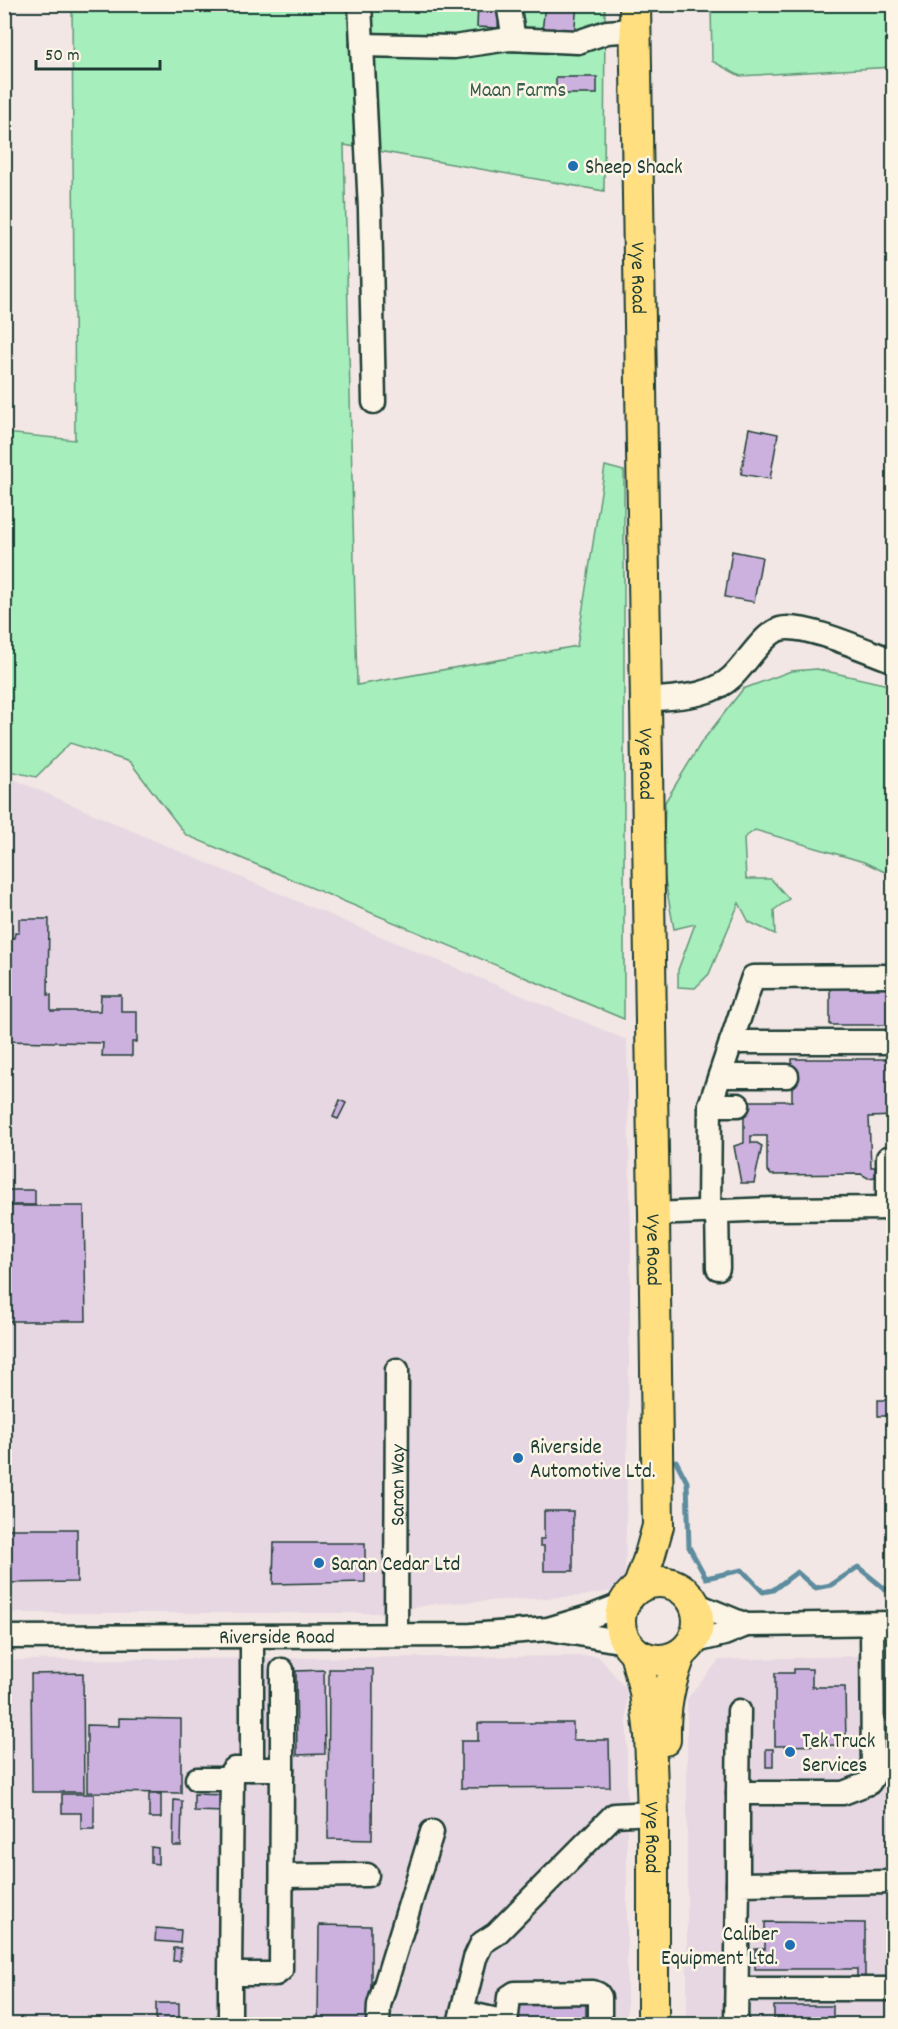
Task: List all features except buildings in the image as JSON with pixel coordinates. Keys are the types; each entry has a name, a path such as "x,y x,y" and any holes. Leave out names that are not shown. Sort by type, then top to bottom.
{"main road":[{"name":"Vye Road","path":"631,1595 649,1558 658,1526 635,17"},
{"name":"Vye Road","path":"658,1526 675,1578 689,1597"},
{"path":"652,1582 666,1582 689,1597 698,1617 697,1630 686,1648 670,1659 658,1661 646,1658 630,1647 620,1630 619,1617 631,1595 652,1582"},
{"name":"Vye Road","path":"630,1647 648,1715 653,1813 653,2025"},
{"name":"Vye Road","path":"665,2025 667,1844 665,1712 669,1687 686,1648"}],"street":[{"path":"360,4 370,210 374,402"},
{"path":"508,4 514,39"},
{"path":"362,45 454,47 514,39 578,42 607,32 635,17"},
{"path":"646,700 704,694 731,678 769,635 779,629 793,627 894,661"},
{"path":"717,1268 710,1105 753,977 894,976"},
{"path":"731,1042 894,1042"},
{"path":"720,1076 787,1076"},
{"path":"710,1105 738,1105"},
{"path":"654,1214 891,1209 888,1158 894,1158"},
{"name":"Saran Way","path":"396,1635 397,1370"},
{"name":"Riverside Road","path":"4,1636 471,1635 548,1629 592,1616 631,1595"},
{"path":"689,1597 746,1625"},
{"path":"686,1648 746,1625 883,1623 872,1781 843,1793 738,1793"},
{"name":"Riverside Road","path":"548,1629 630,1647"},
{"path":"230,2025 230,1974 252,1636"},
{"path":"230,1974 276,1974 281,1970 282,1670"},
{"path":"736,2025 739,1711"},
{"path":"197,1779 282,1769"},
{"path":"600,2025 600,1997 593,1992 515,1993 508,1997 506,2023 460,2018 475,1958 482,1943 496,1934 614,1815 653,1813"},
{"path":"378,2025 379,2005 432,1832"},
{"path":"282,1876 367,1875"},
{"path":"738,1884 894,1882"},
{"path":"736,1989 894,1989"}],"shaded area":[{"path":"4,775 627,1040 631,1247 625,1582 611,1591 582,1596 434,1604 385,1613 5,1613"},
{"path":"893,1655 893,2024 687,2024 687,1699 719,1660"},
{"path":"598,1656 627,1690 627,2024 5,2024 4,1660"}],"green space":[{"name":"Maan Farms","path":"72,5 605,5 604,191 344,145 357,685 577,646 605,466 624,471 624,1019 186,835 130,762 70,743 36,777 5,770 5,433 75,440"},
{"path":"711,5 893,5 893,67 740,76 712,61"},
{"path":"817,669 893,686 893,876 864,862 755,830 744,838 746,879 771,879 789,899 774,910 775,934 749,922 739,903 709,974 695,988 678,987 678,970 695,924 674,929 663,870 665,802 701,743 743,689 791,671"}],"waterway":[{"path":"676,1461 687,1482 689,1547 706,1578 742,1570 763,1592 773,1590 797,1572 815,1588 831,1585 858,1567 885,1589 894,1589"}],"place":[{"name":"Sheep Shack","path":"573,166"},
{"name":"Riverside Automotive Ltd.","path":"518,1458"},
{"name":"Saran Cedar Ltd","path":"319,1563"},
{"name":"Tek Truck Services","path":"790,1752"},
{"name":"Caliber Equipment Ltd.","path":"790,1945"}]}
